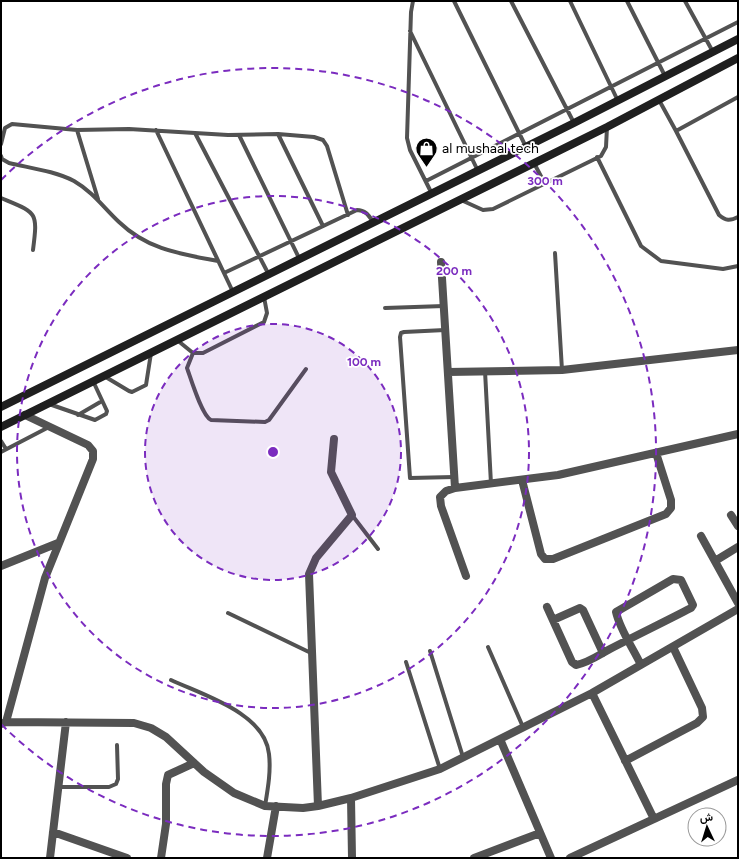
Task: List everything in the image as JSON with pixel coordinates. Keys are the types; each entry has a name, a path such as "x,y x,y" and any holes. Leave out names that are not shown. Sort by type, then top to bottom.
{"street":[{"path":"1,407 574,124 738,39"},
{"path":"1,427 534,164 738,58"},
{"path":"441,262 455,488"},
{"path":"448,372 562,370 738,350"},
{"path":"25,415 88,445 94,450 93,459 45,578 4,723 134,723 151,728 166,737 194,763 234,794 265,806 303,808 318,806 351,798 440,769 592,694 738,609"},
{"path":"466,576 440,506 440,496 446,491 455,488 558,475 738,434"},
{"path":"318,806 309,574 316,558 352,515 330,472 334,439"},
{"path":"522,480 541,554 545,559 553,559 666,514 672,508 656,453"},
{"path":"731,515 738,526"},
{"path":"701,536 738,603"},
{"path":"1,566 58,543"},
{"path":"715,561 738,547"},
{"path":"547,607 572,662 576,665 629,640 691,608 693,605 692,600 681,580 673,579 616,612 629,640 641,665"},
{"path":"553,620 580,608 583,610 603,652"},
{"path":"625,761 697,723 703,717 702,708 673,646"},
{"path":"592,694 654,819"},
{"path":"50,858 66,722"},
{"path":"500,739 551,858"},
{"path":"161,858 166,824 166,784 168,776 194,763"},
{"path":"570,858 738,780"},
{"path":"351,798 352,858"},
{"path":"267,858 276,806"},
{"path":"53,832 127,858"},
{"path":"474,858 540,833"}],"lane":[{"path":"413,1 410,30 406,138 432,194"},
{"path":"454,1 526,147"},
{"path":"511,1 574,124"},
{"path":"570,1 618,101"},
{"path":"627,1 665,76"},
{"path":"685,1 712,52"},
{"path":"426,181 568,111 658,62 738,22"},
{"path":"410,30 478,171"},
{"path":"676,131 738,96"},
{"path":"658,100 676,131 719,215 724,220 732,220 738,217"},
{"path":"1,144 5,128 12,124 77,130 129,129 238,135 278,134 314,137 323,140 327,146 348,215"},
{"path":"460,200 489,210 545,184 597,158 604,151 607,127"},
{"path":"77,130 98,199"},
{"path":"156,130 234,293"},
{"path":"195,133 269,275"},
{"path":"278,134 324,226"},
{"path":"238,135 300,260"},
{"path":"1,156 2,159 9,163 74,181 98,199 119,222 136,236 151,244 169,252 218,261"},
{"path":"597,158 642,246 661,261 723,269 738,266"},
{"path":"534,164 545,184"},
{"path":"1,198 28,210 34,215 36,223 33,250"},
{"path":"224,273 357,210 362,210 374,223"},
{"path":"555,253 562,370"},
{"path":"177,340 193,353 202,353 264,322 268,313 264,297"},
{"path":"385,308 444,306"},
{"path":"445,330 404,332 401,333 400,337 410,478 454,477"},
{"path":"103,376 132,392 146,385 151,352"},
{"path":"193,353 187,368 204,412 208,419 211,420 265,422 269,420 306,369"},
{"path":"485,371 491,484"},
{"path":"48,403 95,420 106,414 107,411 93,381"},
{"path":"78,415 102,401"},
{"path":"1,452 49,427"},
{"path":"1,441 6,449"},
{"path":"352,515 378,549"},
{"path":"228,613 312,653"},
{"path":"488,647 523,728"},
{"path":"430,651 463,758"},
{"path":"406,662 440,769"},
{"path":"171,680 238,712 251,720 261,730 269,752 270,770 265,806"},
{"path":"58,787 109,787 116,784 118,779 117,745"}],"place":[{"name":"al mushaal tech","path":"427,168"}]}
